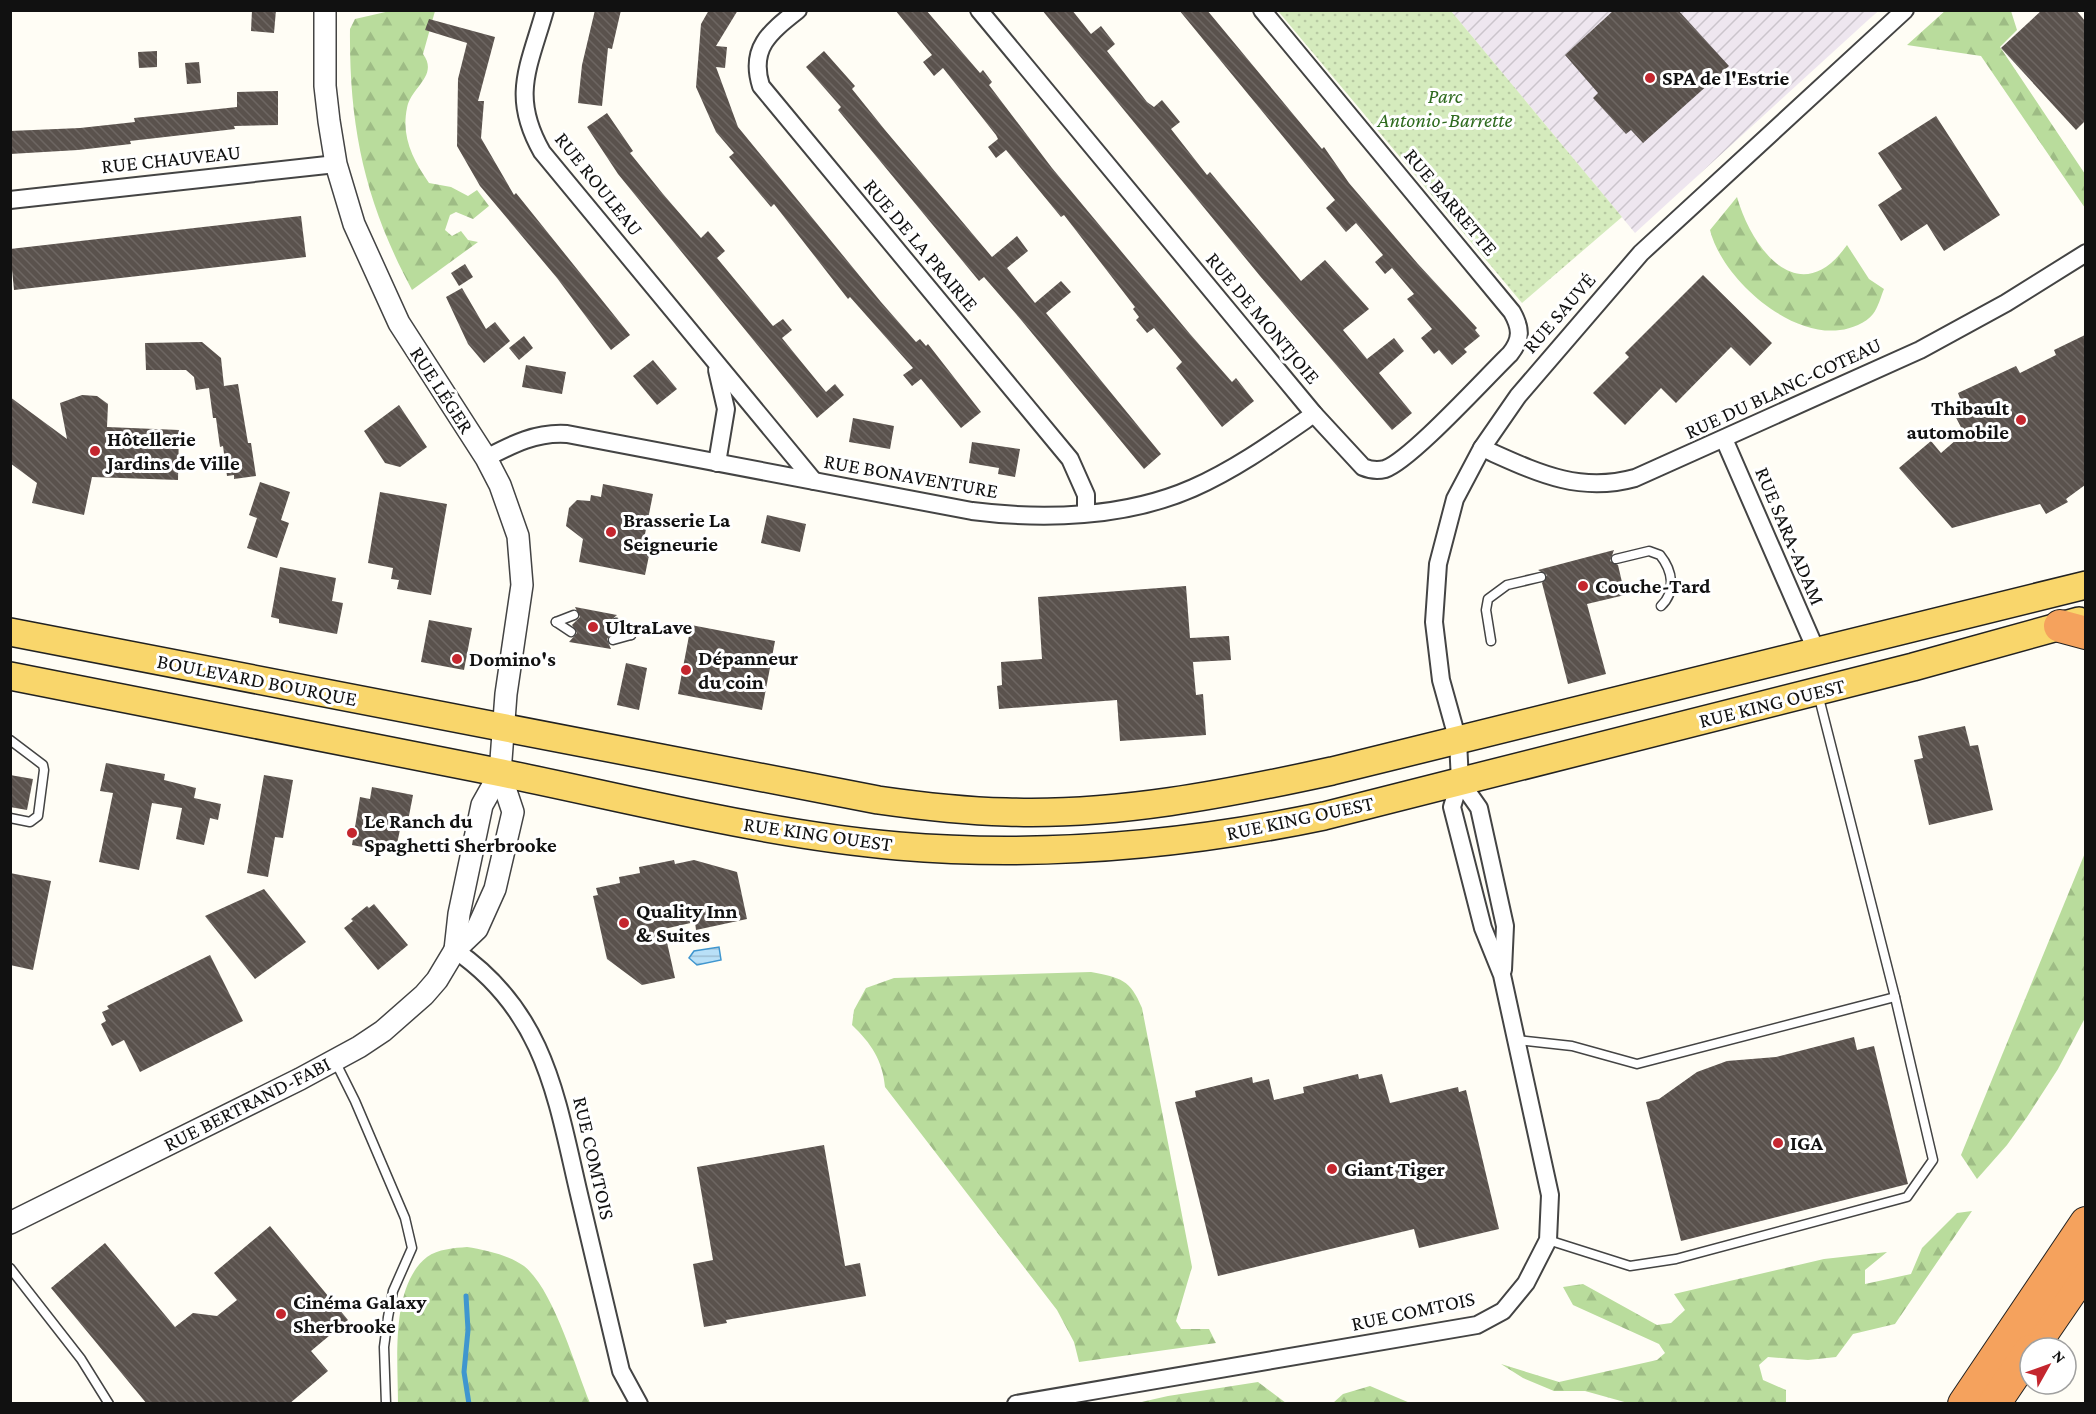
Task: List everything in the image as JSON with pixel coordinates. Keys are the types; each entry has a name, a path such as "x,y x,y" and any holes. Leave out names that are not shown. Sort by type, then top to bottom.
{"highway":[{"path":"1964,1404 2085,1223"},
{"path":"2040,1336 2085,1269"},
{"path":"1994,1404 2018,1368"}],"main road":[{"name":"RUE KING OUEST","path":"503,727 878,800 1007,813 1095,809 1206,796 1332,771 2085,585"},
{"name":"RUE KING OUEST","path":"500,773 739,823 899,846 989,850 1129,844 1220,835 1324,816 2077,626"},
{"name":"BOULEVARD BOURQUE","path":"10,632 503,727"},
{"name":"BOULEVARD BOURQUE","path":"10,676 500,773"}],"street":[{"name":"RUE LÉGER","path":"325,10 325,86 336,164 354,224 384,294 421,360 486,458 510,507 522,564 520,609 503,727 500,773"},
{"name":"RUE ROULEAU","path":"545,10 524,90 525,115 542,152 814,481"},
{"name":"RUE DE LA PRAIRIE","path":"798,10 768,38 758,53 756,69 761,86 1070,459 1086,495 1086,513"},
{"name":"RUE DE MONTJOIE","path":"979,10 1314,414 1363,467 1372,471 1392,465 1510,354 1518,344 1520,333 1519,323 1512,312"},
{"name":"RUE BARRETTE","path":"1262,10 1512,312"},
{"name":"RUE SAUVÉ","path":"1458,741 1441,681 1436,651 1435,592 1438,564 1455,499 1482,448 1545,362 1651,242 1905,10"},
{"name":"RUE CHAUVEAU","path":"10,200 336,164"},
{"name":"RUE DU BLANC-COTEAU","path":"1482,448 1556,478 1592,485 1635,478 1944,338 2085,253"},
{"name":"RUE ROULEAU","path":"714,360 721,379 726,409 717,463"},
{"name":"RUE BONAVENTURE","path":"486,458 530,438 554,434 582,436 999,514 1086,513 1158,500 1191,489 1254,455 1314,414"},
{"name":"RUE SARA-ADAM","path":"1724,439 1816,650"},
{"name":"RUE COMTOIS","path":"1016,1404 1478,1325 1503,1311 1526,1283 1548,1240 1551,1195 1502,975 1483,928 1452,807 1460,781 1458,741"},
{"name":"RUE BERTRAND-FABI","path":"455,950 459,914 482,805 500,773"},
{"name":"RUE BERTRAND-FABI","path":"10,1223 335,1060 383,1031 412,1007 436,980 455,950 477,929 495,889 513,812 500,773"},
{"name":"RUE COMTOIS","path":"1460,781 1479,808 1505,926 1502,975"},
{"name":"RUE COMTOIS","path":"455,950 478,965 517,1011 546,1064 621,1371 639,1404"}],"lane":[{"path":"1616,559 1649,551 1660,555 1672,592 1661,606"},
{"path":"1491,641 1486,610 1488,598 1507,585 1540,577"},
{"path":"571,632 556,622 574,615"},
{"path":"613,640 631,635 616,622"},
{"path":"1548,1240 1630,1266 1676,1259 1907,1197 1933,1160 1895,997 1817,691"},
{"path":"10,740 43,765 44,770 38,816 30,822 10,818"},
{"path":"1517,1040 1572,1046 1637,1064 1895,997"},
{"path":"335,1060 405,1218 412,1248 393,1291 388,1317 384,1347 386,1404"},
{"path":"10,1268 81,1359 109,1404"}],"shaded area":[{"path":"1451,11 1878,11 1635,233"}],"green space":[{"path":"1946,10 2011,11 2017,30 2000,47 2085,174 2085,208 1981,56 1907,45"},
{"path":"390,11 435,11 423,54 428,69 407,108 407,138 413,157 429,183 451,187 468,196 477,190 489,206 473,219 456,212 450,215 445,230 452,236 461,231 468,240 478,242 412,290 382,226 371,195 357,132 350,65 350,29 355,19"},
{"name":"Parc Antonio-Barrette","path":"1278,11 1451,11 1622,217 1522,303"},
{"path":"1737,197 1744,217 1766,253 1780,266 1795,273 1812,273 1829,264 1847,245 1869,279 1884,289 1873,314 1862,323 1849,328 1820,330 1799,324 1760,301 1728,267 1710,230"},
{"path":"2085,853 2085,1018 2058,1069 2027,1117 2007,1145 1977,1179 1961,1155"},
{"path":"1091,972 1123,981 1138,998 1142,1008 1192,1267 1176,1321 1181,1329 1209,1329 1216,1343 1079,1362 1074,1342 1057,1310 885,1087 882,1069 875,1053 852,1025 854,1010 866,988 894,978"},
{"path":"1972,1211 1895,1324 1853,1334 1836,1357 1808,1360 1768,1357 1759,1365 1763,1380 1786,1390 1786,1403 1628,1403 1585,1391 1554,1391 1523,1378 1501,1364 1559,1382 1657,1360 1665,1353 1659,1344 1573,1305 1563,1287 1583,1284 1657,1325 1671,1323 1685,1310 1674,1294 1824,1259 1887,1252 1865,1270 1865,1284 1911,1274 1922,1248 1957,1213"},
{"path":"467,1247 489,1251 511,1259 524,1266 535,1277 545,1292 563,1330 590,1403 398,1403 397,1346 402,1305 407,1286 415,1270 431,1254 452,1248"},
{"path":"1258,1382 1286,1403 1137,1403 1168,1396"},
{"path":"1370,1386 1410,1403 1333,1403 1343,1394"}],"water":[{"path":"719,947 721,960 697,965 689,958 694,951"}],"building":[{"path":"252,10 276,10 274,33 251,31"},
{"path":"595,10 621,10 612,49 608,48 602,106 578,103 582,65"},
{"path":"709,10 738,10 716,46 727,47 725,68 716,67 738,127 881,302 916,342 920,339 926,346 928,344 981,412 961,428 921,379 912,386 903,375 913,368 850,297 848,299 774,204 771,207 729,157 734,153 716,132 696,87 701,24"},
{"path":"895,10 926,10 980,73 983,70 992,82 989,85 1052,168 1190,334 1232,382 1236,378 1254,401 1222,427 1176,368 1182,362 1154,328 1147,333 1136,320 1139,317 1133,309 1135,307 1064,215 1061,217 1006,150 996,158 988,147 998,139 996,135 943,68 934,76 923,62 932,55"},
{"path":"1042,10 1072,10 1091,34 1101,26 1115,44 1107,51 1147,102 1154,107 1162,100 1180,122 1171,129 1207,175 1210,172 1301,281 1325,260 1369,309 1343,330 1367,359 1394,338 1404,351 1379,373 1412,413 1392,430 1260,276"},
{"path":"1179,10 1207,10 1322,149 1324,147 1349,183 1418,264 1477,328 1475,330 1480,336 1464,349 1467,352 1452,365 1439,350 1434,354 1421,338 1432,329 1407,299 1414,294 1392,268 1385,274 1375,262 1383,255 1356,223 1346,232 1326,208 1335,200"},
{"name":"SPA de l'Estrie","path":"1614,10 1678,10 1729,66 1643,143 1631,130 1626,134 1593,98 1598,93 1565,55"},
{"path":"2042,10 2076,10 2085,21 2085,121 2076,130 2001,48"},
{"path":"429,19 495,37 478,101 484,101 481,138 514,195 516,193 630,335 611,350 557,278 480,186 457,146 458,79 467,43 425,30"},
{"path":"157,51 157,67 139,68 138,52"},
{"path":"824,51 855,86 852,89 885,130 992,257 1017,236 1028,251 1007,268 1035,303 1061,281 1071,292 1046,313 1161,454 1144,469 984,277 979,281 838,110 841,107 806,67"},
{"path":"199,62 201,83 187,84 185,63"},
{"path":"278,91 278,125 234,126 235,129 130,141 131,144 10,154 10,131 80,128 135,122 134,118 237,107 237,92"},
{"path":"607,113 633,151 630,153 663,194 701,238 708,231 725,251 717,258 773,326 783,319 792,330 782,338 826,392 835,384 844,395 817,418 618,174 587,127"},
{"path":"1936,116 2000,215 1944,251 1927,224 1901,241 1878,205 1902,189 1878,153"},
{"path":"301,216 306,257 14,290 10,249"},
{"path":"465,264 473,277 459,286 451,273"},
{"path":"1703,275 1772,343 1750,366 1731,347 1676,403 1661,388 1625,425 1593,393 1629,357 1625,353"},
{"path":"462,288 486,329 495,322 510,341 484,363 468,344 446,297"},
{"name":"Thibault automobile","path":"2085,335 2085,485 2066,499 2068,502 2046,514 2040,504 1952,528 1899,468 1931,441 1941,453 1964,433 1950,406 1961,401 1958,393 2016,366 2020,373 2056,355 2054,350"},
{"path":"524,336 533,348 519,360 509,348"},
{"name":"Hôtellerie Jardins de Ville","path":"202,342 221,358 224,386 238,384 256,476 234,479 234,475 227,476 223,446 220,447 216,418 213,418 209,388 196,390 194,377 186,370 146,370 145,343"},
{"path":"653,360 677,389 657,405 633,376"},
{"path":"526,365 566,372 562,394 522,387"},
{"name":"Hôtellerie Jardins de Ville","path":"82,395 97,396 108,404 107,427 179,430 178,480 92,477 84,515 32,503 37,483 10,463 10,397 67,439 60,403"},
{"path":"399,405 427,447 400,467 385,463 364,431"},
{"path":"853,418 894,426 890,449 849,442"},
{"path":"972,442 1020,449 1015,477 998,474 999,468 969,463"},
{"name":"Hôtellerie Jardins de Ville","path":"260,482 290,492 281,520 289,523 277,558 247,548 257,518 249,515"},
{"name":"Brasserie La Seigneurie","path":"603,484 653,494 644,539 652,541 645,575 579,562 583,539 566,526 569,508 577,500 590,501 591,495 601,497"},
{"path":"380,492 447,504 431,595 397,589 399,580 391,579 393,568 368,563"},
{"path":"767,515 806,524 800,552 761,543"},
{"path":"1614,550 1610,561 1618,565 1625,595 1587,604 1606,674 1568,684 1542,583 1547,575 1538,570"},
{"path":"280,567 336,578 332,601 343,603 337,634 279,623 279,619 271,617"},
{"path":"1186,586 1190,638 1229,636 1231,660 1193,662 1196,695 1203,694 1206,735 1120,741 1117,700 999,709 997,686 1002,685 1001,662 1042,659 1038,597"},
{"name":"UltraLave","path":"575,607 617,615 610,621 614,630 607,639 611,649 569,642 577,633 572,625 580,617"},
{"path":"429,620 472,628 464,670 421,662"},
{"path":"691,625 775,641 762,710 678,694"},
{"path":"626,663 647,668 639,710 617,705"},
{"path":"1965,726 1970,746 1978,745 1993,810 1929,825 1914,760 1923,758 1918,736"},
{"path":"106,763 165,774 164,780 196,788 194,798 221,804 218,820 210,818 204,845 176,839 182,808 152,803 139,870 99,862 113,793 100,791"},
{"path":"10,775 33,779 27,810 10,807"},
{"path":"264,775 293,780 283,838 275,837 268,877 247,873"},
{"path":"372,787 413,795 407,826 401,825 395,853 352,845 360,797 370,799"},
{"name":"Quality Inn & Suites","path":"674,860 675,864 694,860 737,872 747,919 696,930 695,922 664,929 675,978 642,985 607,959 593,896 598,895 596,888 620,883 619,877 640,873 639,867"},
{"path":"10,873 51,881 33,970 10,965"},
{"path":"264,889 306,942 255,979 205,916"},
{"path":"374,904 408,945 378,970 344,928 367,906 369,908"},
{"path":"210,955 243,1021 140,1072 124,1040 112,1046 101,1024 106,1021 102,1012 109,1009 107,1006"},
{"name":"IGA","path":"1854,1037 1857,1050 1874,1046 1908,1184 1681,1241 1646,1102 1659,1099 1697,1072 1727,1061 1776,1057"},
{"path":"1358,1074 1359,1079 1382,1074 1390,1103 1458,1087 1459,1092 1466,1090 1499,1229 1419,1248 1414,1229 1218,1276 1175,1102 1196,1097 1195,1091 1252,1077 1253,1083 1269,1079 1274,1100 1304,1093 1303,1087"},
{"path":"824,1145 845,1266 860,1263 866,1296 726,1320 727,1323 704,1327 693,1264 713,1260 697,1167"},
{"name":"Cinéma Galaxy Sherbrooke","path":"270,1226 348,1320 311,1351 328,1371 289,1404 147,1404 51,1288 105,1243 175,1327 193,1313 217,1316 237,1300 214,1273"}],"waterway":[{"path":"466,1296 468,1330 464,1372 469,1404"}],"place":[{"name":"SPA de l'Estrie","path":"1650,78"},
{"name":"Thibault automobile","path":"2021,420"},
{"name":"Hôtellerie Jardins de Ville","path":"95,451"},
{"name":"Brasserie La Seigneurie","path":"611,532"},
{"name":"Couche-Tard","path":"1583,586"},
{"name":"UltraLave","path":"593,627"},
{"name":"Domino's","path":"457,659"},
{"name":"Dépanneur du coin","path":"686,670"},
{"name":"Le Ranch du Spaghetti Sherbrooke","path":"352,833"},
{"name":"Quality Inn & Suites","path":"624,923"},
{"name":"IGA","path":"1778,1143"},
{"name":"Giant Tiger","path":"1332,1169"},
{"name":"Cinéma Galaxy Sherbrooke","path":"281,1314"}]}
